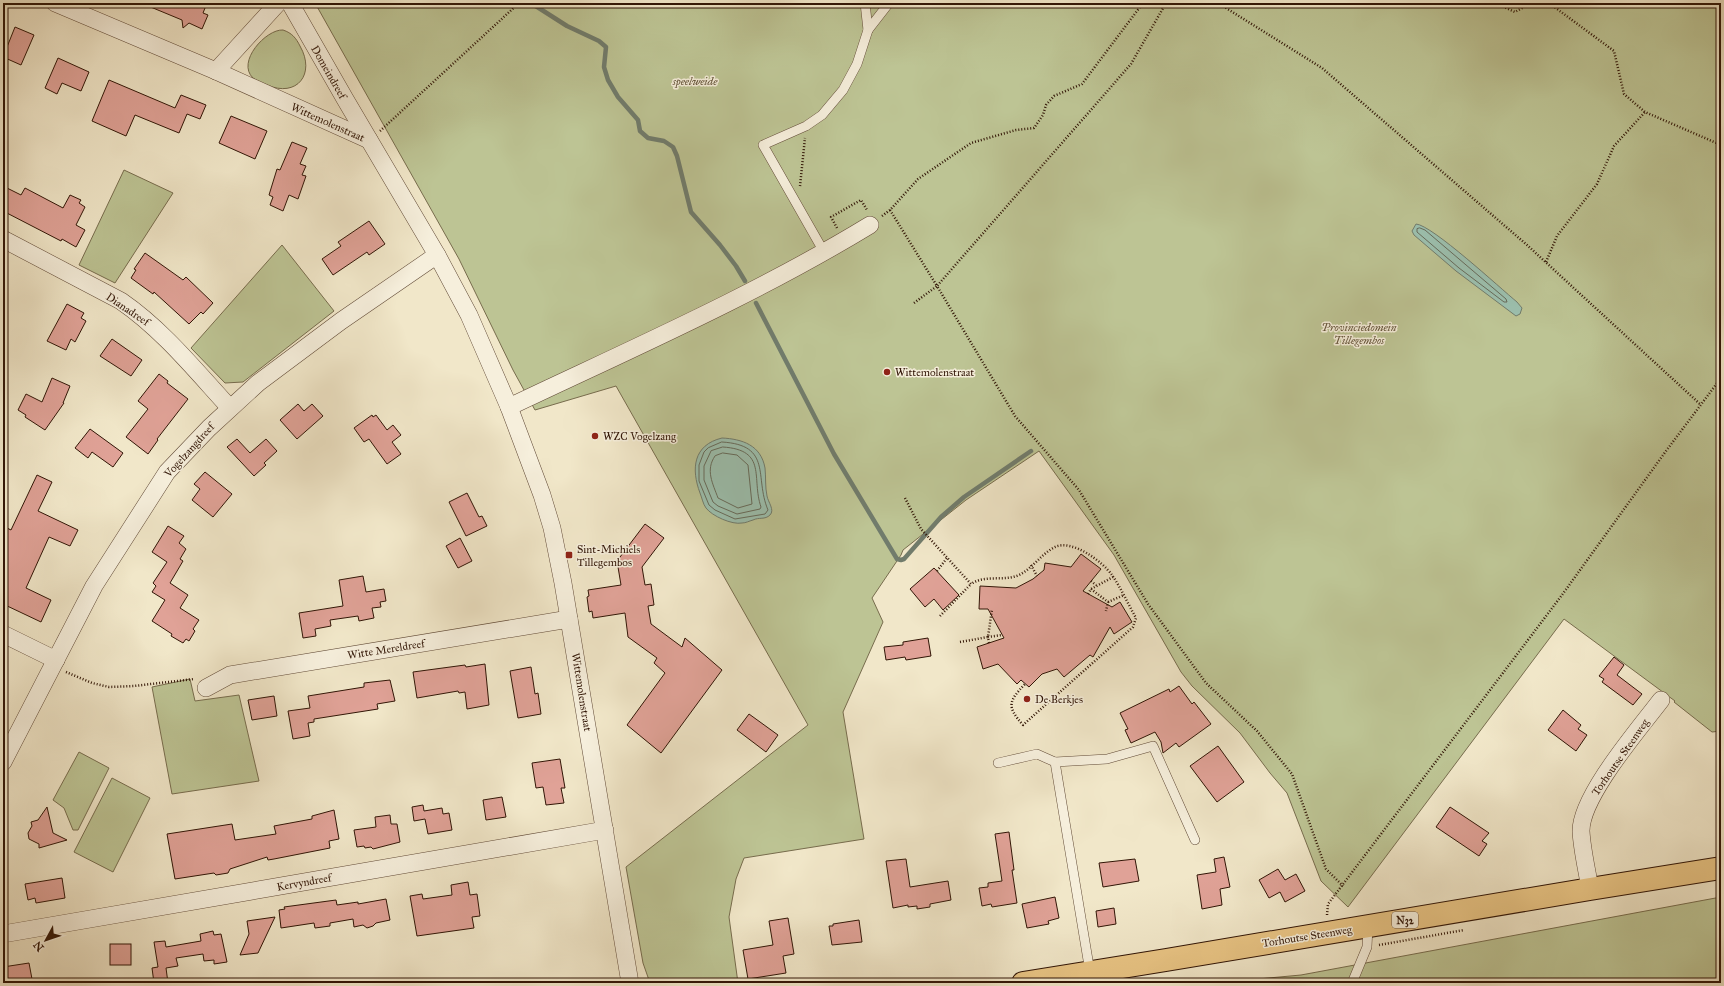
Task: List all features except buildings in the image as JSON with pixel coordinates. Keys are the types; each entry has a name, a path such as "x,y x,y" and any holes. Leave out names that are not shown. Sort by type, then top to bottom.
{"main road":[{"name":"Torhoutse Steenweg","path":"1023,983 1590,888 1721,868"}],"street":[{"name":"Wittemolenstraat","path":"55,3 216,71 369,140 437,255 470,315 509,407 544,501 557,549 630,983"},
{"path":"216,71 278,3"},
{"name":"Domeindreef","path":"290,3 369,140"},
{"path":"509,407 675,328 824,252 844,241 869,218"},
{"name":"Dianadreef","path":"3,240 120,301 132,309 166,339 230,408"},
{"name":"Vogelzangdreef","path":"3,762 94,586 168,472 198,439 258,383 323,334 437,255"},
{"name":"Witte Mereldreef","path":"206,688 230,675 569,619"},
{"path":"3,634 54,663"},
{"name":"Torhoutse Steenweg","path":"1590,888 1581,831 1584,816 1591,797 1661,700"},
{"name":"Kervyndreef","path":"3,934 605,830"}],"lane":[{"path":"865,3 868,30"},
{"path":"824,252 763,145 806,126 822,114 843,90 857,64 868,30 889,3"},
{"path":"998,763 1037,754 1055,762 1107,759 1153,746 1195,840"},
{"path":"1055,762 1090,972"},
{"path":"1352,983 1367,947 1368,926"}],"path":[{"path":"369,140 519,3"},
{"path":"1143,3 1082,84 1054,96 1046,105 1043,115 1034,128 1016,130 971,142 918,179 890,210 1015,416 1079,490 1148,604 1206,683 1257,731 1292,774 1326,869 1343,886"},
{"path":"914,303 937,286 1132,64 1166,3"},
{"path":"1218,3 1322,68 1546,263 1701,405"},
{"path":"1502,3 1504,7 1515,12 1529,4 1549,4 1614,51 1624,94 1645,112 1721,145"},
{"path":"1546,263 1557,236 1596,184 1614,146 1645,112"},
{"path":"798,207 806,126"},
{"path":"844,241 831,217 861,200 869,218"},
{"path":"1330,932 1327,912 1328,904 1562,595 1721,378"},
{"path":"905,498 921,529 971,584"},
{"path":"940,616 971,584 985,579 1004,579 1014,577 1023,573 1049,550 1063,545 1081,549 1106,568 1113,577 1136,618 1133,627 1023,725 1011,708 1014,696 1025,684"},
{"path":"937,571 948,558"},
{"path":"1031,565 1037,576"},
{"path":"1088,594 1091,589 1113,577"},
{"path":"1091,582 1097,586"},
{"path":"1091,589 1108,602"},
{"path":"1108,602 1124,596"},
{"path":"1106,611 1108,602"},
{"path":"989,643 988,637 992,609"},
{"path":"960,642 1002,635"},
{"path":"54,663 92,683 110,687 134,686 204,678 206,688"}],"green space":[{"name":"Provinciedomein Tillegembos","path":"315,3 1721,3 1721,731 1712,732 1674,702 1675,701 1564,619 1348,907 1321,881 1287,793 1240,733 1192,686 1181,672 1114,555 1039,451 966,500 903,550 872,598 883,622 843,712 864,839 744,858 736,879 729,917 738,983 650,983 643,963 626,867 808,725 616,386 535,410 513,370 459,259"},
{"path":"283,30 291,34 297,41 304,56 306,66 301,81 295,86 278,88 267,85 253,78 249,71 248,64 255,48 262,41 276,31"},
{"path":"124,170 173,193 115,283 79,265"},
{"path":"282,245 334,311 243,382 225,383 191,348"},
{"path":"190,679 195,701 239,695 259,781 172,794 152,687"},
{"path":"79,752 109,768 78,830 73,830 64,808 53,800"},
{"path":"112,778 150,798 113,872 74,852"},
{"path":"1721,897 1721,983 1215,983 1301,975"}],"water":[{"path":"1416,224 1424,227 1451,245 1482,271 1517,302 1522,308 1520,314 1516,316 1456,271 1414,235 1412,231"},
{"path":"722,438 737,440 750,445 763,460 765,468 766,493 772,508 772,511 768,517 755,519 745,523 733,523 717,517 705,506 697,484 695,467 697,459 705,446 712,441"}],"waterway":[{"path":"531,3 567,26 599,41 606,47 604,67 608,80 618,97 638,120 640,131 648,138 664,141 673,147 677,156 691,212 720,245 745,281"},
{"path":"756,303 834,454 897,559 904,559 941,517 964,497 1031,451"}],"place":[{"name":"Wittemolenstraat","path":"887,372"},
{"name":"WZC Vogelzang","path":"595,436"},
{"name":"Sint-Michiels Tillegembos","path":"569,555"},
{"name":"De Berkjes","path":"1027,699"}],"park label":[{"name":"speelweide","path":"695,81"}]}
